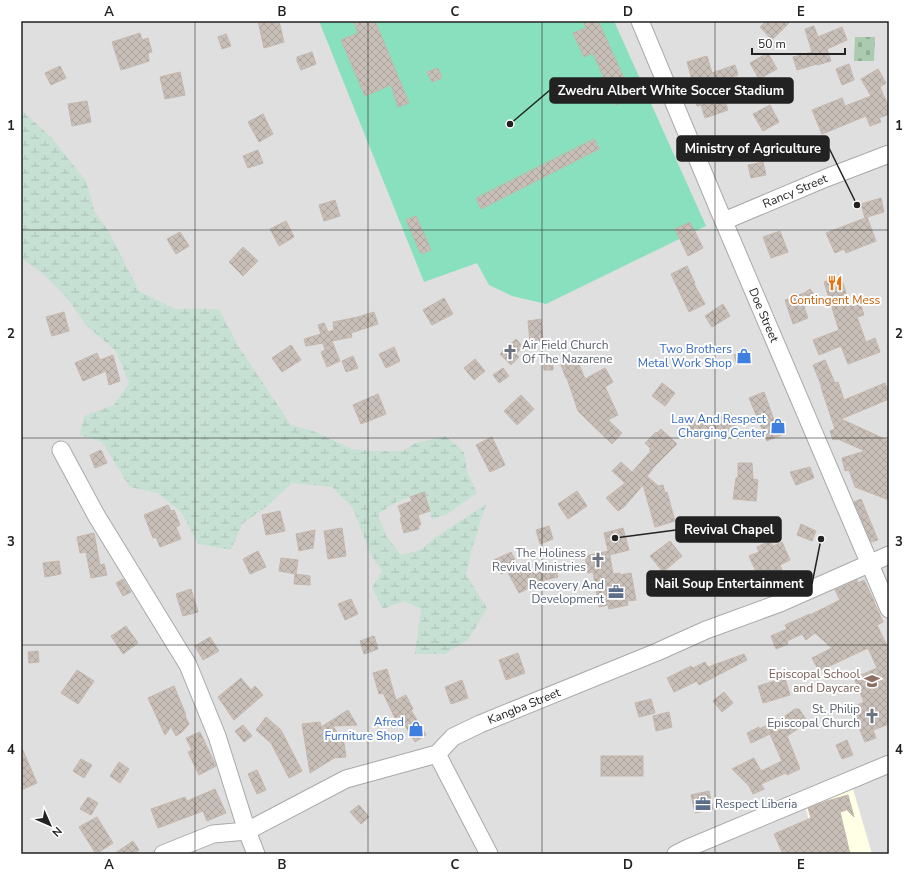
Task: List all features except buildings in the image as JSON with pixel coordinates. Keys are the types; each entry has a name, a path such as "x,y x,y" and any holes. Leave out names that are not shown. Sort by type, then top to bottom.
{"street":[{"name":"Doe Street","path":"640,21 889,609"},
{"name":"Rancy Street","path":"724,221 826,178 889,154"},
{"path":"61,450 96,515 188,665 217,736 247,831 256,854"},
{"name":"Kangba Street","path":"163,854 213,834 247,831 346,779 437,754 454,737 480,724 657,652 706,630 780,603 889,555"},
{"path":"437,754 489,854"},
{"path":"676,854 889,764"}],"shaded area":[{"path":"21,21 889,21 889,854 21,854"},
{"path":"853,789 872,854 819,854 805,806"}],"green space":[{"path":"319,21 614,21 706,226 546,304 512,296 489,285 477,263 424,282"},
{"path":"855,37 875,37 874,61 854,61"},
{"path":"21,110 51,137 86,181 95,212 109,232 139,291 175,309 219,309 237,344 291,425 313,431 352,449 371,451 403,451 416,443 445,436 464,452 467,472 477,493 446,515 432,519 428,504 419,494 396,502 378,514 386,536 401,555 420,550 436,537 486,504 472,549 466,575 487,608 468,640 445,654 415,654 421,609 404,601 383,609 372,588 382,571 371,555 353,508 332,487 292,483 267,506 242,524 231,550 198,544 182,513 158,493 130,487 102,442 80,435 84,416 114,405 129,383 116,351 86,325 68,299 43,274 21,258"}],"place":[{"name":"Zwedru Albert White Soccer Stadium","path":"510,124"},
{"name":"Ministry of Agriculture","path":"857,205"},
{"name":"Contingent Mess","path":"835,283"},
{"name":"Air Field Church Of The Nazarene","path":"510,352"},
{"name":"Two Brothers Metal Work Shop","path":"744,356"},
{"name":"Law And Respect Charging Center","path":"778,426"},
{"name":"Revival Chapel","path":"615,538"},
{"name":"Nail Soup Entertainment","path":"821,539"},
{"name":"The Holiness Revival Ministries","path":"598,560"},
{"name":"Recovery And Development","path":"616,592"},
{"name":"Episcopal School and Daycare","path":"872,681"},
{"name":"St. Philip Episcopal Church","path":"872,716"},
{"name":"Afred Furniture Shop","path":"416,729"},
{"name":"Respect Liberia","path":"703,804"}]}
